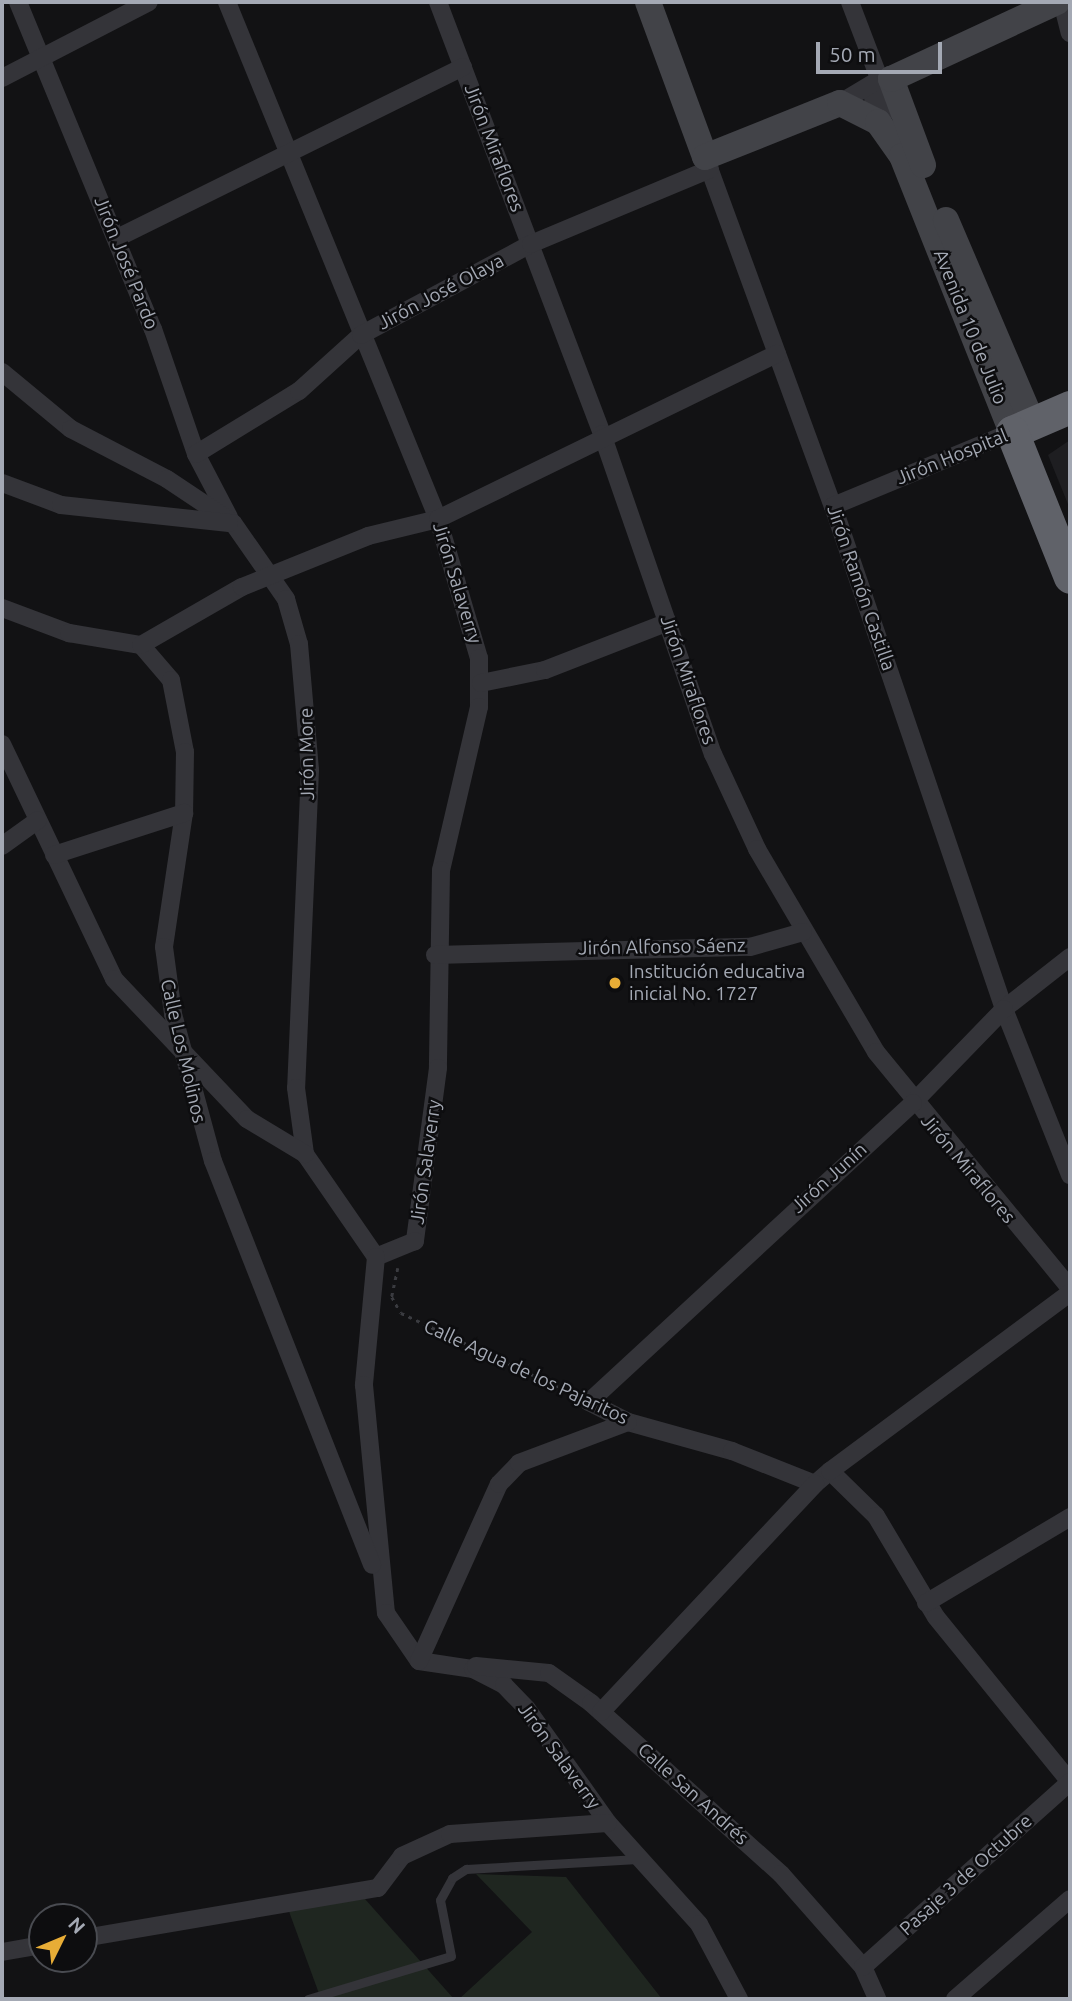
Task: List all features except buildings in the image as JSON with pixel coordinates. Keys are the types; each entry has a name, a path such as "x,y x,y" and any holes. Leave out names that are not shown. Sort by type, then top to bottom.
{"highway":[{"name":"Jirón Hospital","path":"1022,427 1070,407"},
{"name":"Avenida 10 de Julio","path":"1022,427 1070,516"},
{"name":"Avenida 10 de Julio","path":"1022,427 1070,577"}],"street":[{"name":"Jirón José Pardo","path":"18,2 117,238 197,454 233,523"},
{"path":"2,78 149,2"},
{"name":"Jirón Salaverry","path":"227,2 286,154 438,519 472,622 481,683 450,811 435,955 438,1068 415,1241 376,1257"},
{"name":"Jirón Miraflores","path":"438,2 603,434 713,754 803,932 913,1103 1070,1288"},
{"name":"Jirón Ramón Castilla","path":"648,2 833,506 1004,1009 1070,1175"},
{"path":"850,2 876,89"},
{"path":"1059,2 1070,33"},
{"name":"Jirón José Olaya","path":"197,454 299,391 361,334 531,244 876,89 1059,2"},
{"path":"117,238 463,66"},
{"name":"Avenida 10 de Julio","path":"876,89 900,134 1022,427"},
{"name":"Avenida 10 de Julio","path":"876,89 900,134"},
{"path":"2,608 69,633 141,645 274,575 368,536 438,519 603,434 777,354"},
{"name":"Jirón More","path":"2,372 71,429 233,523 274,575 294,623 308,720 295,1038 305,1154 376,1257"},
{"name":"Jirón Hospital","path":"833,506 1022,427"},
{"path":"2,483 61,505 233,523"},
{"path":"481,683 545,670 668,622"},
{"name":"Calle Los Molinos","path":"141,645 171,680 182,720 184,813 164,971 182,1051 213,1161 379,1584"},
{"path":"2,744 101,960 247,1119 305,1154"},
{"path":"54,855 184,813"},
{"path":"2,846 38,820"},
{"name":"Jirón Alfonso Sáenz","path":"435,955 750,947 803,932"},
{"name":"Jirón Junín","path":"589,1402 913,1103 1004,1009 1070,957"},
{"path":"376,1257 364,1385 379,1584 386,1613 419,1661"},
{"path":"601,1712 815,1484 1070,1293"},
{"name":"Calle Agua de los Pajaritos","path":"589,1402 628,1422 732,1451 815,1484"},
{"path":"419,1661 499,1484 519,1463 628,1422"},
{"path":"830,1471 876,1516 926,1603 1070,1782"},
{"path":"926,1603 1070,1517"},
{"name":"Jirón Salaverry","path":"419,1661 459,1665 503,1685 527,1709 608,1823 699,1924 738,1999"},
{"name":"Calle San Andrés","path":"459,1665 549,1673 601,1712 781,1874 863,1968 877,1999"},
{"name":"Pasaje 3 de Octubre","path":"863,1968 1070,1782"},
{"path":"98,1936 378,1888 402,1856 450,1834 608,1823"},
{"path":"955,1999 1070,1899"},
{"path":"2,1952 28,1947"}],"lane":[{"path":"308,1999 451,1956 440,1900 452,1878 466,1869 640,1859"}],"path":[{"name":"Jirón Salaverry","path":"401,1313 393,1283 415,1241"},
{"name":"Calle Agua de los Pajaritos","path":"401,1313 589,1402"}],"shaded area":[{"path":"1070,440 1070,509 1048,455"},
{"path":"476,1874 566,1877 662,1999 459,1999 532,1932"},
{"path":"365,1899 454,1999 321,1999 287,1906"}],"place":[{"name":"Institución educativa inicial No. 1727","path":"615,983"}]}
